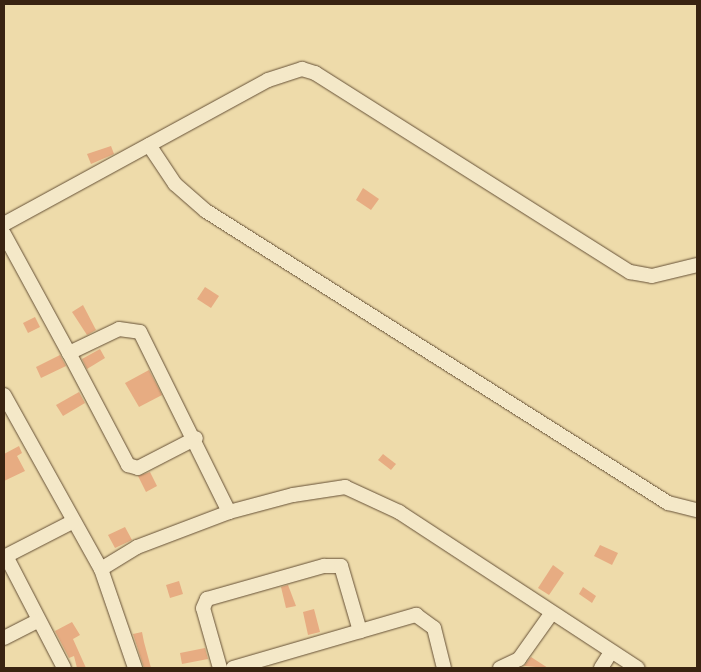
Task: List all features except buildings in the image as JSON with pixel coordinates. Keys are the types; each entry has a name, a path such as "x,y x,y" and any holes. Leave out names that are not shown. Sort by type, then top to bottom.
{"street":[{"path":"4,224 268,80 289,71 308,70 630,272 652,276 697,265"},
{"path":"149,145 175,184 206,211 668,503 697,510"},
{"path":"4,234 128,465 138,468 196,438"},
{"path":"69,353 119,329 140,332 196,438 229,512"},
{"path":"4,395 72,522 101,570 135,668"},
{"path":"101,570 137,547 229,512 333,487 354,489 399,512 551,614 637,668"},
{"path":"64,668 5,557 72,522"},
{"path":"220,668 203,608 206,600 324,566 341,566 360,631"},
{"path":"500,668 519,659 551,614"},
{"path":"233,668 409,616 424,618 434,628 444,668"},
{"path":"4,638 39,620"},
{"path":"601,668 611,652"}]}
